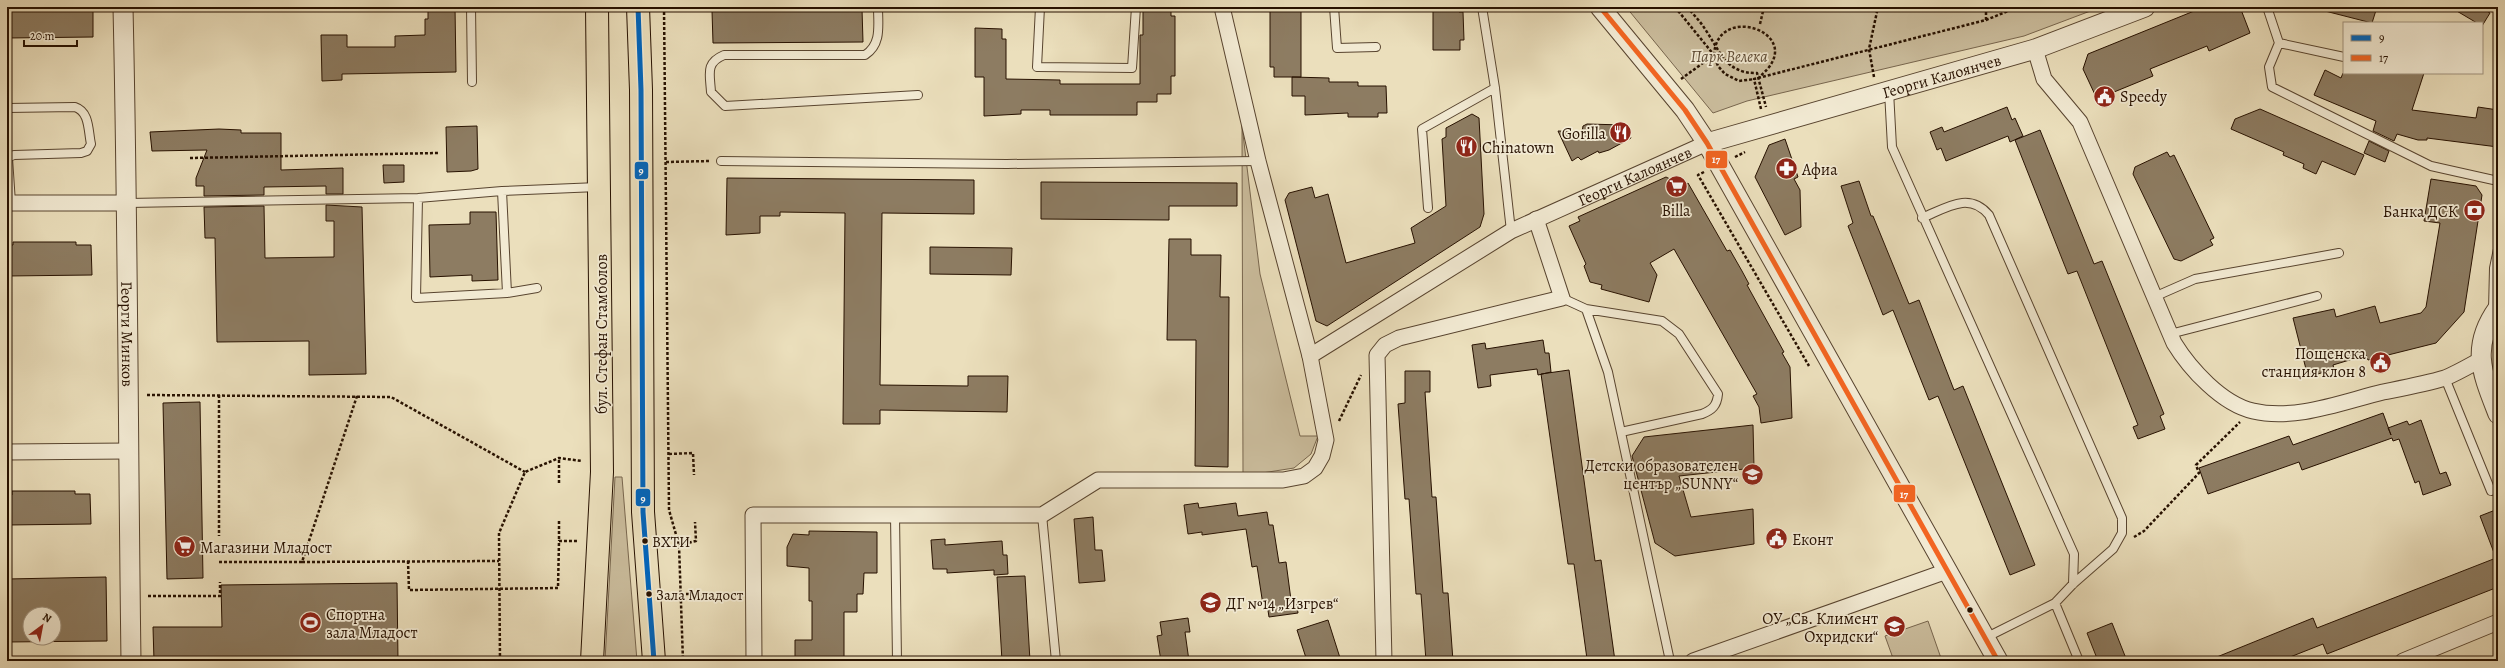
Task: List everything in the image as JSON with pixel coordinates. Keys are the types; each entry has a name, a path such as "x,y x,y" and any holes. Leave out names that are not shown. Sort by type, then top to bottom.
{"main road":[{"name":"бул. Стефан Стамболов","path":"592,661 602,472 597,7"},
{"path":"638,7 641,90 643,512 654,661"}],"street":[{"name":"Георги Минков","path":"123,7 128,203 128,451 131,661"},
{"path":"754,661 753,515 1042,515 1098,480 1283,480 1304,476 1315,468 1322,456 1326,440 1310,356 1258,161 1222,7"},
{"path":"1600,7 1668,89 1707,143 1998,661"},
{"name":"Георги Калоянчев","path":"1310,356 1511,231 1707,143 1764,125 2035,49 2145,7"},
{"path":"2035,49 2044,79 2080,122 2170,334 2187,363 2204,382 2225,397 2251,411 2278,414 2303,412 2445,378 2480,360"},
{"path":"9,202 128,203"},
{"path":"1384,661 1376,368 1377,355 1385,345 1399,338 1562,298 1536,219"},
{"path":"2495,311 2480,342 2480,360 2498,414"},
{"path":"7,452 128,451"},
{"path":"1693,661 1947,571"},
{"path":"2403,661 2498,622"}],"lane":[{"path":"471,7 472,82"},
{"path":"878,7 878,40 872,51 865,55 724,54 714,59 710,65 711,92 725,106 918,95"},
{"path":"1040,7 1037,67 1132,68 1136,7 1130,7"},
{"path":"1334,7 1337,48 1376,47"},
{"path":"1482,7 1495,88 1511,231"},
{"path":"2267,7 2279,43 2269,67 2272,87 2431,166 2498,181"},
{"path":"2279,43 2343,57"},
{"path":"1428,208 1422,129 1495,88"},
{"path":"1882,92 1892,147 1922,218 2074,554 2073,584"},
{"path":"7,108 75,107 81,109 86,114 91,144 87,151 81,153 14,155 7,158 9,202"},
{"path":"721,161 1007,164 1258,161"},
{"path":"128,203 418,198 502,190 600,187"},
{"path":"502,190 507,293"},
{"path":"418,198 416,298 507,293 537,288"},
{"path":"1922,218 1957,202 1969,201 1982,207 1990,215 2122,518 2122,533 2113,548 2073,584 2055,603 1985,638"},
{"path":"2495,311 2498,249"},
{"path":"2154,297 2195,280 2339,253"},
{"path":"2170,334 2317,296"},
{"path":"1562,298 1586,309 1662,320 1679,334 1718,394 1717,404 1711,410 1702,414 1621,432"},
{"path":"1586,309 1608,372 1670,661"},
{"path":"2445,378 2491,491"},
{"path":"895,515 897,661"},
{"path":"1042,515 1056,661"},
{"path":"2055,603 2079,661"}],"path":[{"path":"664,7 669,510 679,545 683,661"},
{"path":"1675,7 1714,54 1718,66 1725,74 1739,81 1754,79 1986,20 2018,7"},
{"path":"1760,24 1764,7"},
{"path":"1878,7 1869,49 1882,92"},
{"path":"1986,7 1986,20"},
{"path":"1755,22 1764,28"},
{"path":"1668,89 1714,54 1715,44 1722,30 1730,24"},
{"path":"1754,79 1768,70 1773,61 1774,41 1768,31"},
{"path":"1754,79 1764,125"},
{"path":"190,158 438,153"},
{"path":"666,162 721,161"},
{"path":"1326,440 1339,422 1362,372 1376,368"},
{"path":"128,395 390,397 525,472"},
{"path":"219,395 219,536"},
{"path":"302,562 357,396"},
{"path":"2113,548 2144,531 2199,474 2196,465 2251,411"},
{"path":"669,454 693,453 694,476"},
{"path":"559,458 559,483"},
{"path":"500,661 499,533 525,472 559,458 589,462"},
{"path":"408,561 409,590 558,588 559,522"},
{"path":"679,545 696,541 695,522"},
{"path":"559,541 585,541"},
{"path":"219,562 499,561"},
{"path":"130,596 220,596 220,582"},
{"path":"681,594 754,594"}],"green space":[{"name":"Парк Велека","path":"1626,7 2101,7 2024,36 1747,101 1713,113"},
{"path":"1242,126 1260,274 1300,436 1318,436 1311,454 1294,468 1243,476"},
{"path":"615,477 622,477 637,661 605,661"},
{"path":"1928,621 1942,661 1894,661 1885,636"}],"building":[{"path":"428,7 455,7 456,72 342,74 342,80 322,81 321,35 347,35 347,47 395,47 395,36 425,35 425,19 428,19"},
{"path":"1143,7 1171,7 1171,16 1175,16 1175,76 1171,76 1171,94 1157,94 1157,102 1137,102 1137,115 1050,115 1050,110 1021,110 1021,114 984,116 984,77 975,77 975,28 1002,29 1002,39 1006,39 1006,79 1060,80 1060,84 1140,84 1140,35 1143,35"},
{"path":"1301,7 1301,77 1274,77 1274,67 1270,67 1270,8"},
{"path":"1433,7 1459,7 1459,12 1463,12 1464,40 1460,40 1460,50 1433,50"},
{"path":"2204,7 2240,7 2250,33 2209,51 2207,46 2150,69 2153,76 2097,99 2083,69 2088,54"},
{"path":"2326,7 2377,7 2372,22 2325,11"},
{"path":"2450,7 2480,7 2490,13 2483,24 2483,22 2475,22"},
{"path":"7,8 93,8 93,37 7,38"},
{"path":"862,9 863,42 713,43 712,11"},
{"path":"2325,70 2341,78 2343,73 2424,74 2412,110 2476,118 2478,107 2498,110 2498,147 2427,138 2427,140 2418,140 2397,134 2394,141 2373,131 2376,121 2314,95"},
{"path":"1292,77 1329,78 1329,82 1358,82 1358,86 1386,86 1387,113 1378,113 1378,117 1348,117 1348,113 1305,115 1305,96 1292,96"},
{"path":"2007,107 2012,120 2015,118 2023,136 2010,142 2008,136 1946,161 1941,148 1937,150 1930,132 1942,127 1944,132"},
{"path":"2260,109 2364,155 2355,175 2322,161 2316,174 2303,168 2304,164 2283,155 2284,152 2231,129 2235,119"},
{"path":"1472,114 1479,118 1484,214 1480,227 1327,326 1316,321 1285,200 1289,193 1312,187 1315,198 1328,194 1346,263 1415,243 1411,228 1446,206 1442,139 1446,137 1446,128"},
{"path":"1587,124 1624,125 1631,138 1609,150 1599,153 1598,151 1581,160 1578,157 1572,161 1558,131 1582,132 1583,126"},
{"path":"477,126 478,169 471,171 447,172 446,127"},
{"path":"219,129 241,130 241,133 281,133 281,170 343,168 343,194 326,194 326,186 264,187 264,195 204,196 204,186 196,186 196,178 207,150 152,151 150,132"},
{"path":"2040,130 2094,264 2102,261 2164,414 2160,416 2165,429 2138,439 2133,427 2138,425 2077,271 2068,274 2015,140"},
{"path":"1785,139 1798,177 1794,179 1800,190 1801,227 1785,235 1755,177 1769,145"},
{"path":"2369,141 2389,151 2385,162 2364,153"},
{"path":"2167,152 2170,157 2174,155 2214,238 2210,240 2213,245 2181,261 2174,259 2133,174 2135,167"},
{"path":"383,165 404,165 404,182 384,183"},
{"path":"1666,177 1684,186 1688,183 1727,251 1730,250 1749,284 1747,285 1784,352 1782,353 1790,367 1792,418 1761,423 1759,407 1753,396 1757,394 1674,249 1650,263 1657,275 1649,302 1601,289 1602,285 1590,282 1584,266 1586,264 1569,226 1580,221 1578,217"},
{"path":"727,178 974,180 974,214 882,213 880,385 968,386 968,376 1008,376 1007,412 880,410 880,424 843,424 845,213 780,212 780,216 760,216 760,233 726,235"},
{"path":"2431,179 2476,186 2482,195 2464,312 2436,343 2368,360 2366,355 2333,365 2334,369 2308,377 2293,318 2334,309 2336,317 2375,306 2380,323 2421,313 2426,307 2440,223 2424,221"},
{"path":"1859,181 1871,216 1873,216 1909,304 1919,300 1954,390 1963,386 2035,565 2010,575 1938,396 1929,400 1893,310 1883,315 1848,226 1853,223 1841,186"},
{"path":"1041,182 1237,183 1237,206 1169,206 1169,220 1041,219"},
{"path":"326,205 362,207 366,374 309,375 309,341 217,342 215,238 205,238 204,207 264,206 265,258 334,257 334,221 326,221"},
{"path":"470,212 496,212 498,280 472,281 472,275 430,277 429,225 470,224"},
{"path":"1169,239 1191,239 1191,255 1221,255 1220,297 1229,297 1228,467 1195,466 1196,340 1167,340"},
{"path":"13,242 76,242 76,245 91,245 92,275 7,276 7,245 13,245"},
{"path":"930,247 1012,248 1011,275 930,274"},
{"path":"1543,340 1545,353 1549,353 1551,372 1538,375 1537,369 1490,375 1491,386 1478,388 1472,345 1485,343 1486,349"},
{"path":"1569,370 1595,561 1601,560 1615,661 1587,659 1574,564 1568,564 1541,374"},
{"path":"1405,371 1430,371 1430,392 1425,392 1432,497 1436,497 1443,593 1448,593 1453,661 1426,661 1421,594 1416,594 1409,499 1405,499 1398,404 1405,403"},
{"path":"200,402 203,578 167,579 163,403"},
{"path":"2383,413 2388,428 2407,421 2409,425 2421,420 2440,474 2446,472 2451,485 2423,495 2419,481 2415,483 2399,439 2393,441 2392,438 2302,470 2299,462 2208,494 2199,468 2289,436 2293,445"},
{"path":"1753,425 1754,468 1679,476 1691,517 1753,509 1754,544 1675,556 1655,543 1632,456 1644,437"},
{"path":"12,491 75,491 75,494 90,494 91,524 7,525 7,495 12,495"},
{"path":"1198,503 1199,508 1236,503 1238,516 1267,512 1269,525 1273,525 1279,563 1286,562 1291,600 1296,599 1298,613 1269,617 1267,604 1263,605 1257,566 1252,567 1246,529 1202,535 1202,532 1188,534 1184,505"},
{"path":"2498,509 2498,587 2327,654 2323,644 2280,661 2207,661 2313,618 2317,628 2496,558 2480,516"},
{"path":"1093,517 1095,550 1102,550 1105,581 1079,583 1074,519"},
{"path":"809,531 877,532 877,573 864,573 863,594 857,594 857,612 844,612 844,661 795,661 795,640 812,640 812,601 809,601 809,568 787,566 787,547 793,534 809,535"},
{"path":"945,539 945,545 1002,541 1003,555 1007,555 1008,574 994,575 994,570 947,573 947,569 933,569 931,540"},
{"path":"1025,576 1030,661 1002,661 997,577"},
{"path":"106,577 107,641 62,641 62,606 22,606 22,642 7,642 7,579"},
{"name":"Спортна зала Младост","path":"397,583 398,661 154,661 153,627 222,627 221,585"},
{"path":"1188,618 1190,632 1185,632 1189,661 1161,661 1157,636 1162,635 1160,622"},
{"path":"1328,620 1341,661 1307,661 1297,630"},
{"path":"2112,623 2127,661 2098,661 2087,633"}],"transit line":[{"name":"9","path":"638,7 641,90 643,512 654,661"},
{"name":"17","path":"1600,7 1685,110 1707,143 1998,661"}],"place":[{"name":"Speedy","path":"2104,96"},
{"name":"Gorilla","path":"1621,133"},
{"name":"Chinatown","path":"1466,147"},
{"name":"Афиа","path":"1786,169"},
{"name":"Billa","path":"1676,187"},
{"name":"Банка ДСК","path":"2474,211"},
{"name":"Пощенска станция клон 8","path":"2381,362"},
{"name":"Детски образователен център „SUNNY“","path":"1753,474"},
{"name":"Еконт","path":"1776,539"},
{"name":"ВХТИ","path":"645,541"},
{"name":"Магазини Mладост","path":"185,547"},
{"name":"Зала Младост","path":"649,594"},
{"name":"ДГ №14 „Изгрев“","path":"1210,603"},
{"name":"Спортна зала Младост","path":"310,623"},
{"name":"ОУ „Св. Климент Охридски“","path":"1894,627"}]}
